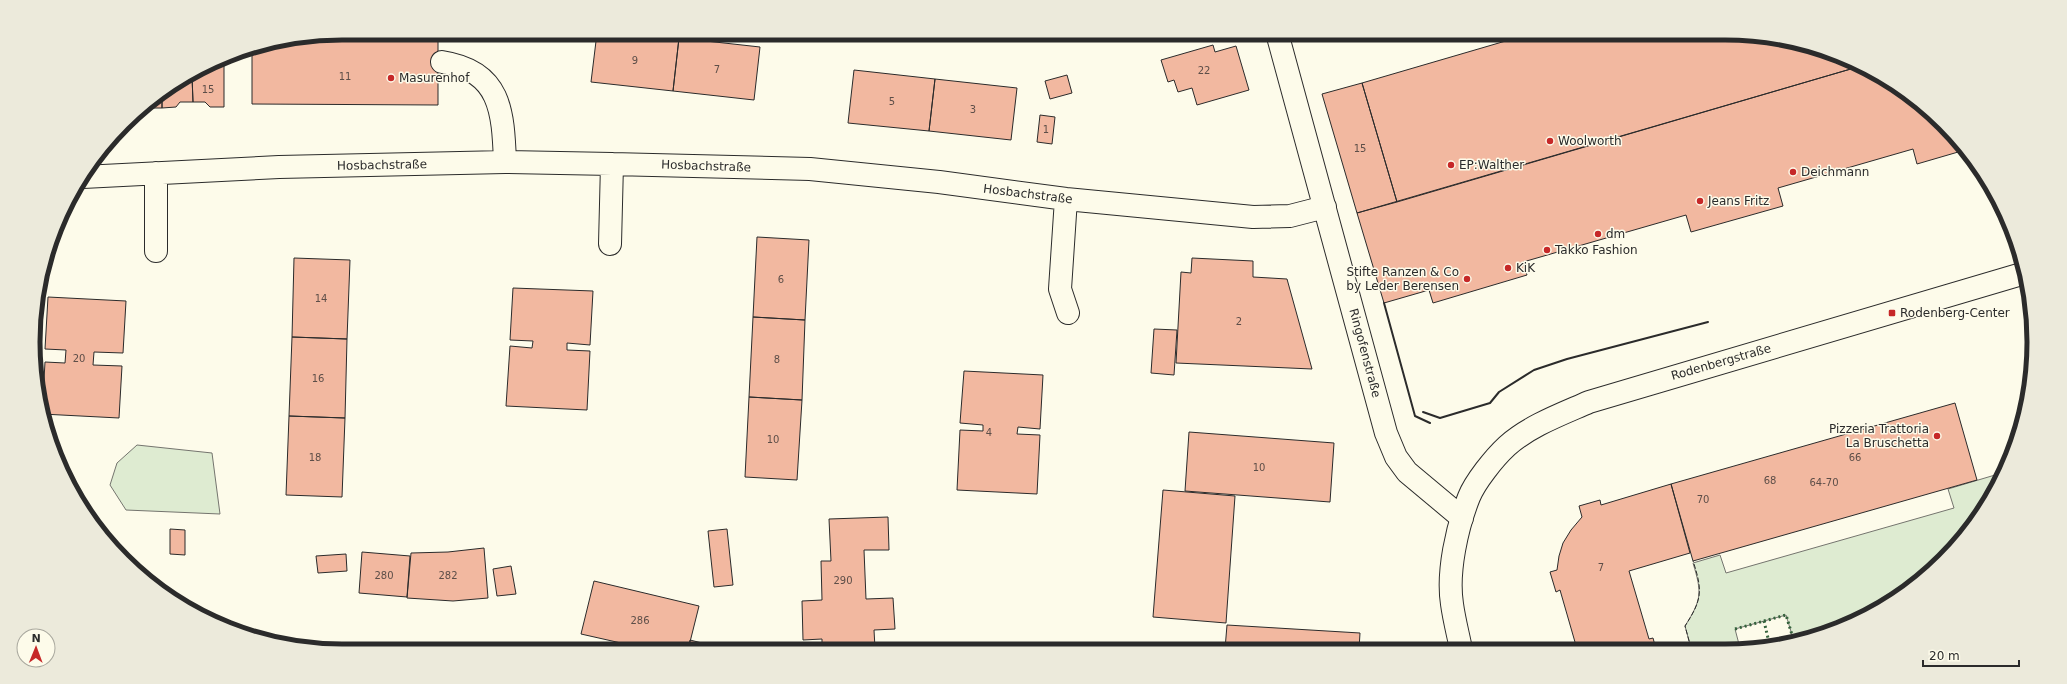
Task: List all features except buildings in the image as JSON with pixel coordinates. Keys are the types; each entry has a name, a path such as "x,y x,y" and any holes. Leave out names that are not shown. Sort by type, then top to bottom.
{"street":[{"name":"Ringofenstraße","path":"1279,40 1386,432 1396,457 1407,472 1462,518"},
{"path":"442,62 469,68 486,82 498,101 504,132 505,162"},
{"name":"Hosbachstraße","path":"89,177 279,167 505,162 612,164 810,169 949,184 1066,199 1253,217 1290,216 1325,207"},
{"path":"610,244 612,164"},
{"path":"156,173 156,251"},
{"path":"1066,199 1060,288 1068,313"},
{"name":"Rodenbergstraße","path":"1462,518 1469,496 1490,466 1507,446 1544,422 1583,405 2019,275"},
{"path":"1460,644 1452,603 1451,576 1462,518"}],"green space":[{"path":"137,445 212,453 220,514 126,510 110,485 117,463"},
{"path":"1995,475 1987,493 1965,526 1939,556 1909,582 1876,604 1841,621 1803,634 1792,636 1786,615 1735,629 1739,643 1690,644 1685,626 1695,609 1699,596 1698,582 1693,563 1720,555 1726,573 1954,508 1948,489"}],"hedge":[{"path":"1735,629 1786,615 1792,636"},
{"path":"1764,621 1768,638"}],"fence":[{"path":"1690,644 1685,626 1695,609 1699,595 1698,580 1693,561"}],"wall":[{"path":"1384,303 1415,416 1430,423"},
{"path":"1423,412 1440,418 1490,403 1499,392 1534,370 1567,359 1708,322"}],"place":[{"name":"Masurenhof","path":"391,78"},
{"name":"Woolworth","path":"1550,141"},
{"name":"EP:Walther","path":"1451,165"},
{"name":"Deichmann","path":"1793,172"},
{"name":"Jeans Fritz","path":"1700,201"},
{"name":"dm","path":"1598,234"},
{"name":"Takko Fashion","path":"1547,250"},
{"name":"KiK","path":"1508,268"},
{"name":"Stifte Ranzen & Co by Leder Berensen","path":"1467,279"},
{"name":"Rodenberg-Center","path":"1892,313"},
{"name":"Pizzeria Trattoria La Bruschetta","path":"1937,436"}]}
